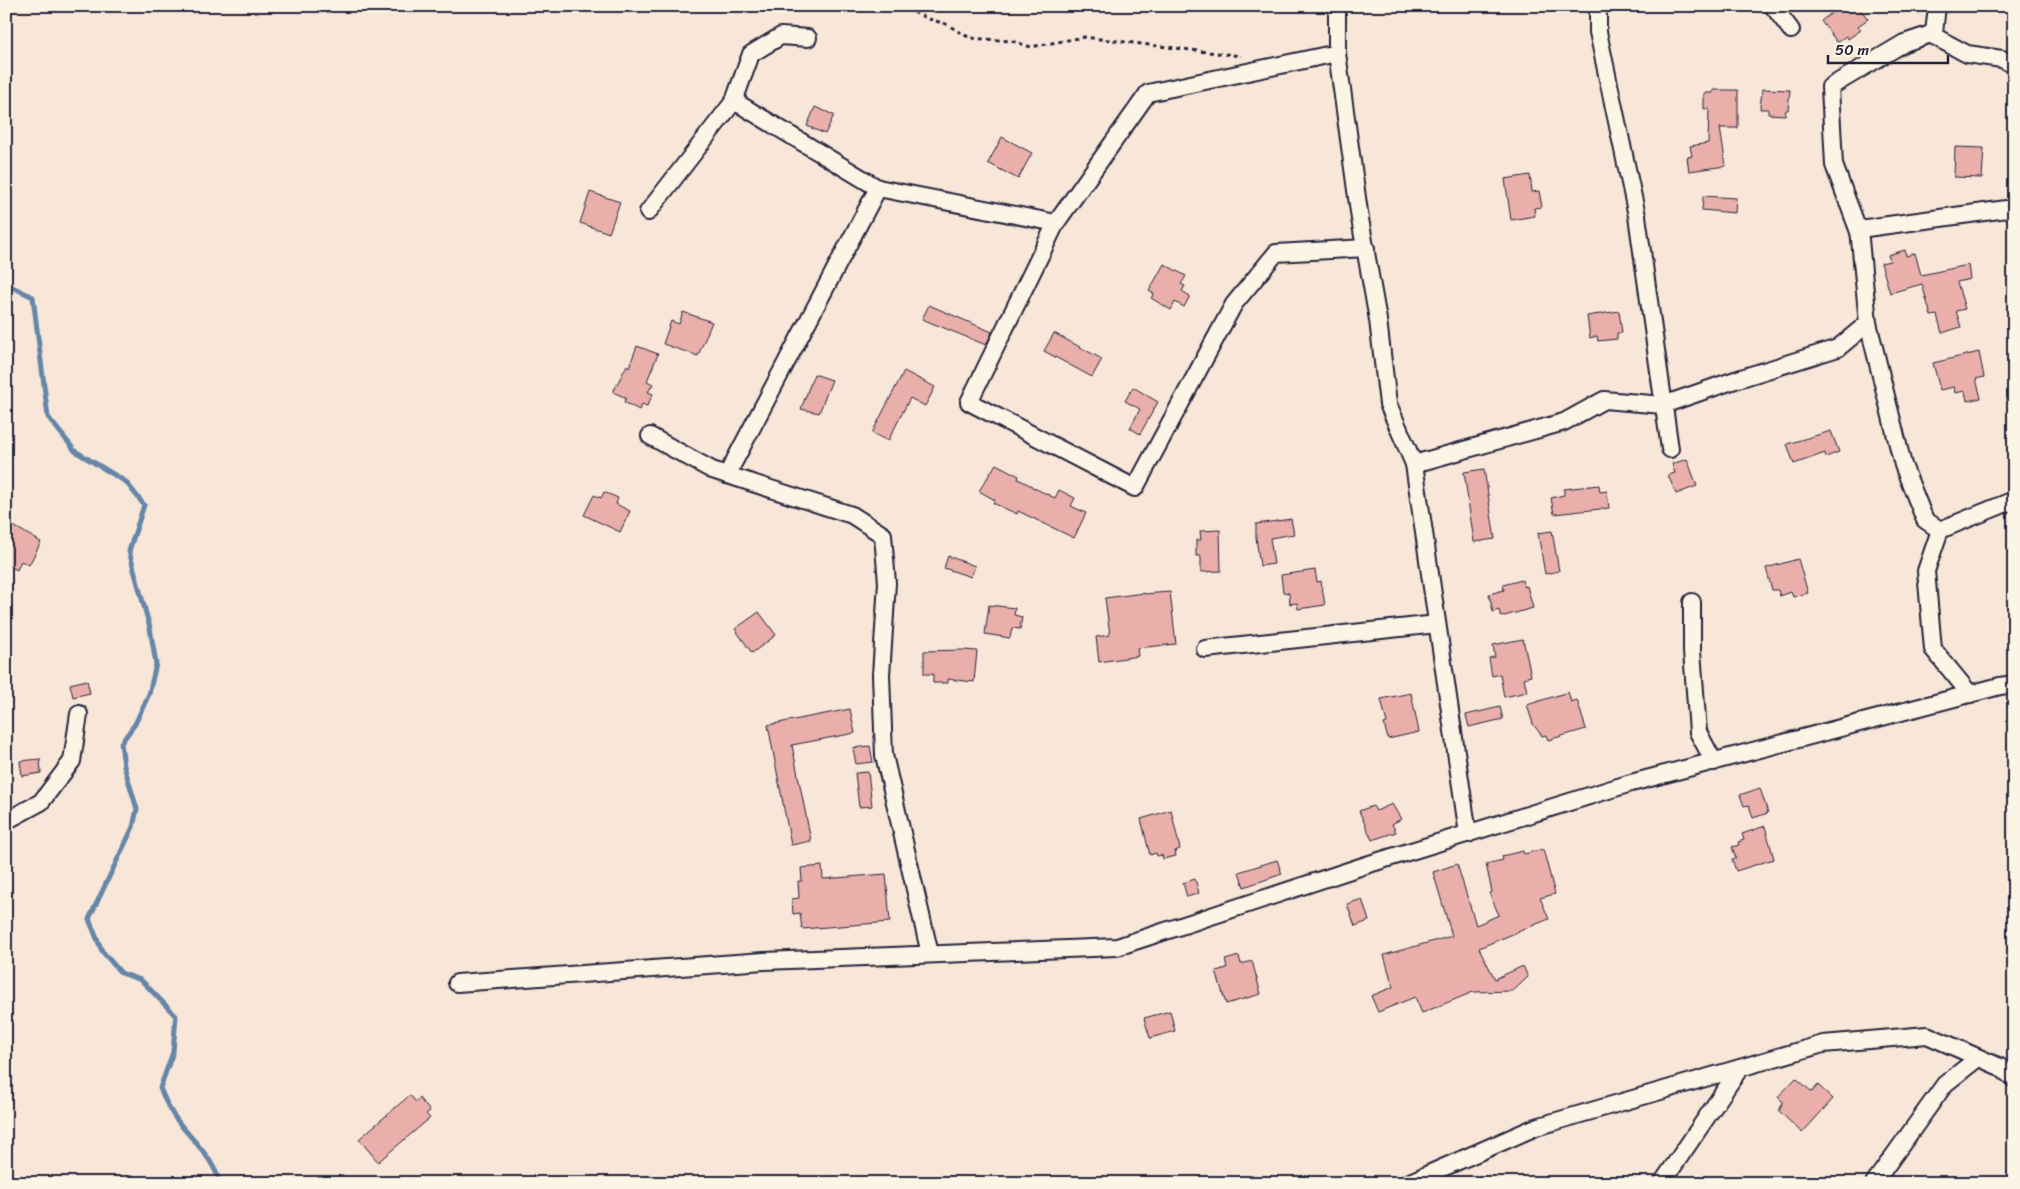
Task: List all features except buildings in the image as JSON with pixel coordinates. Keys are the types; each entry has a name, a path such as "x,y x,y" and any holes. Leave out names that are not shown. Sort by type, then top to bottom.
{"street":[{"path":"1337,6 1337,53 1378,320 1388,404 1414,464 1468,834"},
{"path":"1598,6 1598,32 1637,216 1670,449"},
{"path":"1773,6 1791,30"},
{"path":"1937,6 1934,33 1904,43 1830,87 1834,165 1860,232 1868,323 1903,465 1924,520 1940,530"},
{"path":"1930,34 1967,54 2002,59 2014,65"},
{"path":"648,212 734,101 751,54 781,36 808,38"},
{"path":"1337,53 1148,93 1056,223 969,402 1135,488 1234,304 1276,252 1366,248"},
{"path":"734,101 878,188 1056,223"},
{"path":"728,474 878,188"},
{"path":"1860,232 1859,229 2014,208"},
{"path":"1414,464 1564,422 1604,400 1663,405 1838,348 1868,323"},
{"path":"650,436 712,470 852,515 883,534 887,583 881,675 884,755 930,954"},
{"path":"1970,694 1933,649 1926,571 1940,530 2014,500"},
{"path":"1692,602 1692,652 1698,732 1714,762"},
{"path":"1205,649 1437,624"},
{"path":"457,983 764,961 1117,948 1366,865 1631,783 2014,684"},
{"path":"6,820 41,802 72,761 79,714"},
{"path":"1408,1183 1536,1127 1823,1044 1927,1035 2000,1067 2014,1078"},
{"path":"1874,1183 1945,1084 1978,1058"},
{"path":"1662,1183 1740,1068"}],"path":[{"path":"899,6 946,24 970,38 1012,41 1031,47 1084,37 1186,51 1250,57"}],"waterway":[{"path":"6,284 33,297 48,417 75,451 126,482 144,505 129,551 150,628 156,664 149,694 135,724 121,743 124,766 137,809 133,827 89,919 102,951 121,973 141,980 176,1016 173,1052 160,1088 172,1113 212,1164 220,1183"}]}
